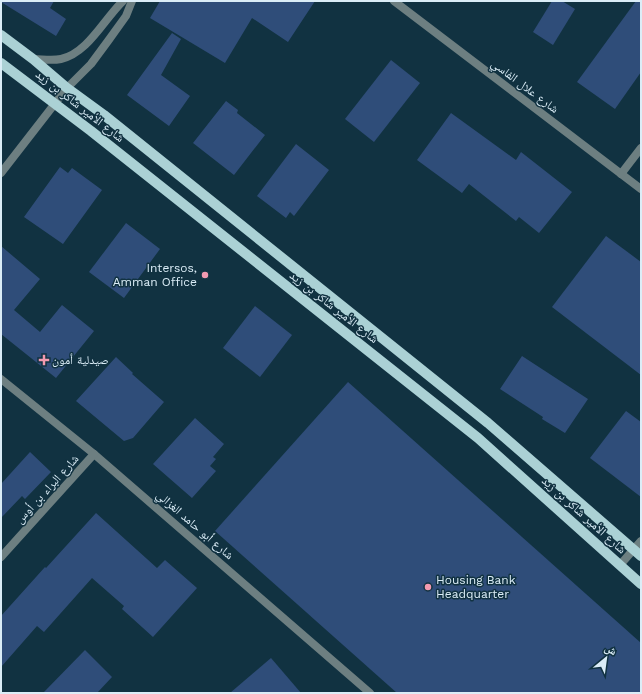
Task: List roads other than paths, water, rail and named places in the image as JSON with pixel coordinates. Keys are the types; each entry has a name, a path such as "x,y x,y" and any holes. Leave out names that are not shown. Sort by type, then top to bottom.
{"main road":[{"name":"شارع الأمير شاكر بن زيد","path":"1,35 33,59 67,88 104,115 488,423 638,553"},
{"name":"شارع الأمير شاكر بن زيد","path":"1,63 55,103 478,438 641,584"}],"street":[{"path":"33,59 51,60 61,58 71,55 82,48 123,1"},
{"path":"1,173 67,88 91,64 126,16 132,1"},
{"name":"شارع علال الفاسي","path":"394,1 641,189"},
{"path":"621,174 641,148"},
{"name":"شارع أبو حامد الغزالي","path":"1,379 94,454 370,693"},
{"name":"شارع البراء بن أوس","path":"1,557 94,454"},
{"path":"620,565 638,553 641,541"}],"place":[{"name":"Intersos, Amman Office","path":"205,275"},
{"name":"صيدلية أمون","path":"44,360"},
{"name":"Housing Bank Headquarter","path":"428,587"}]}
